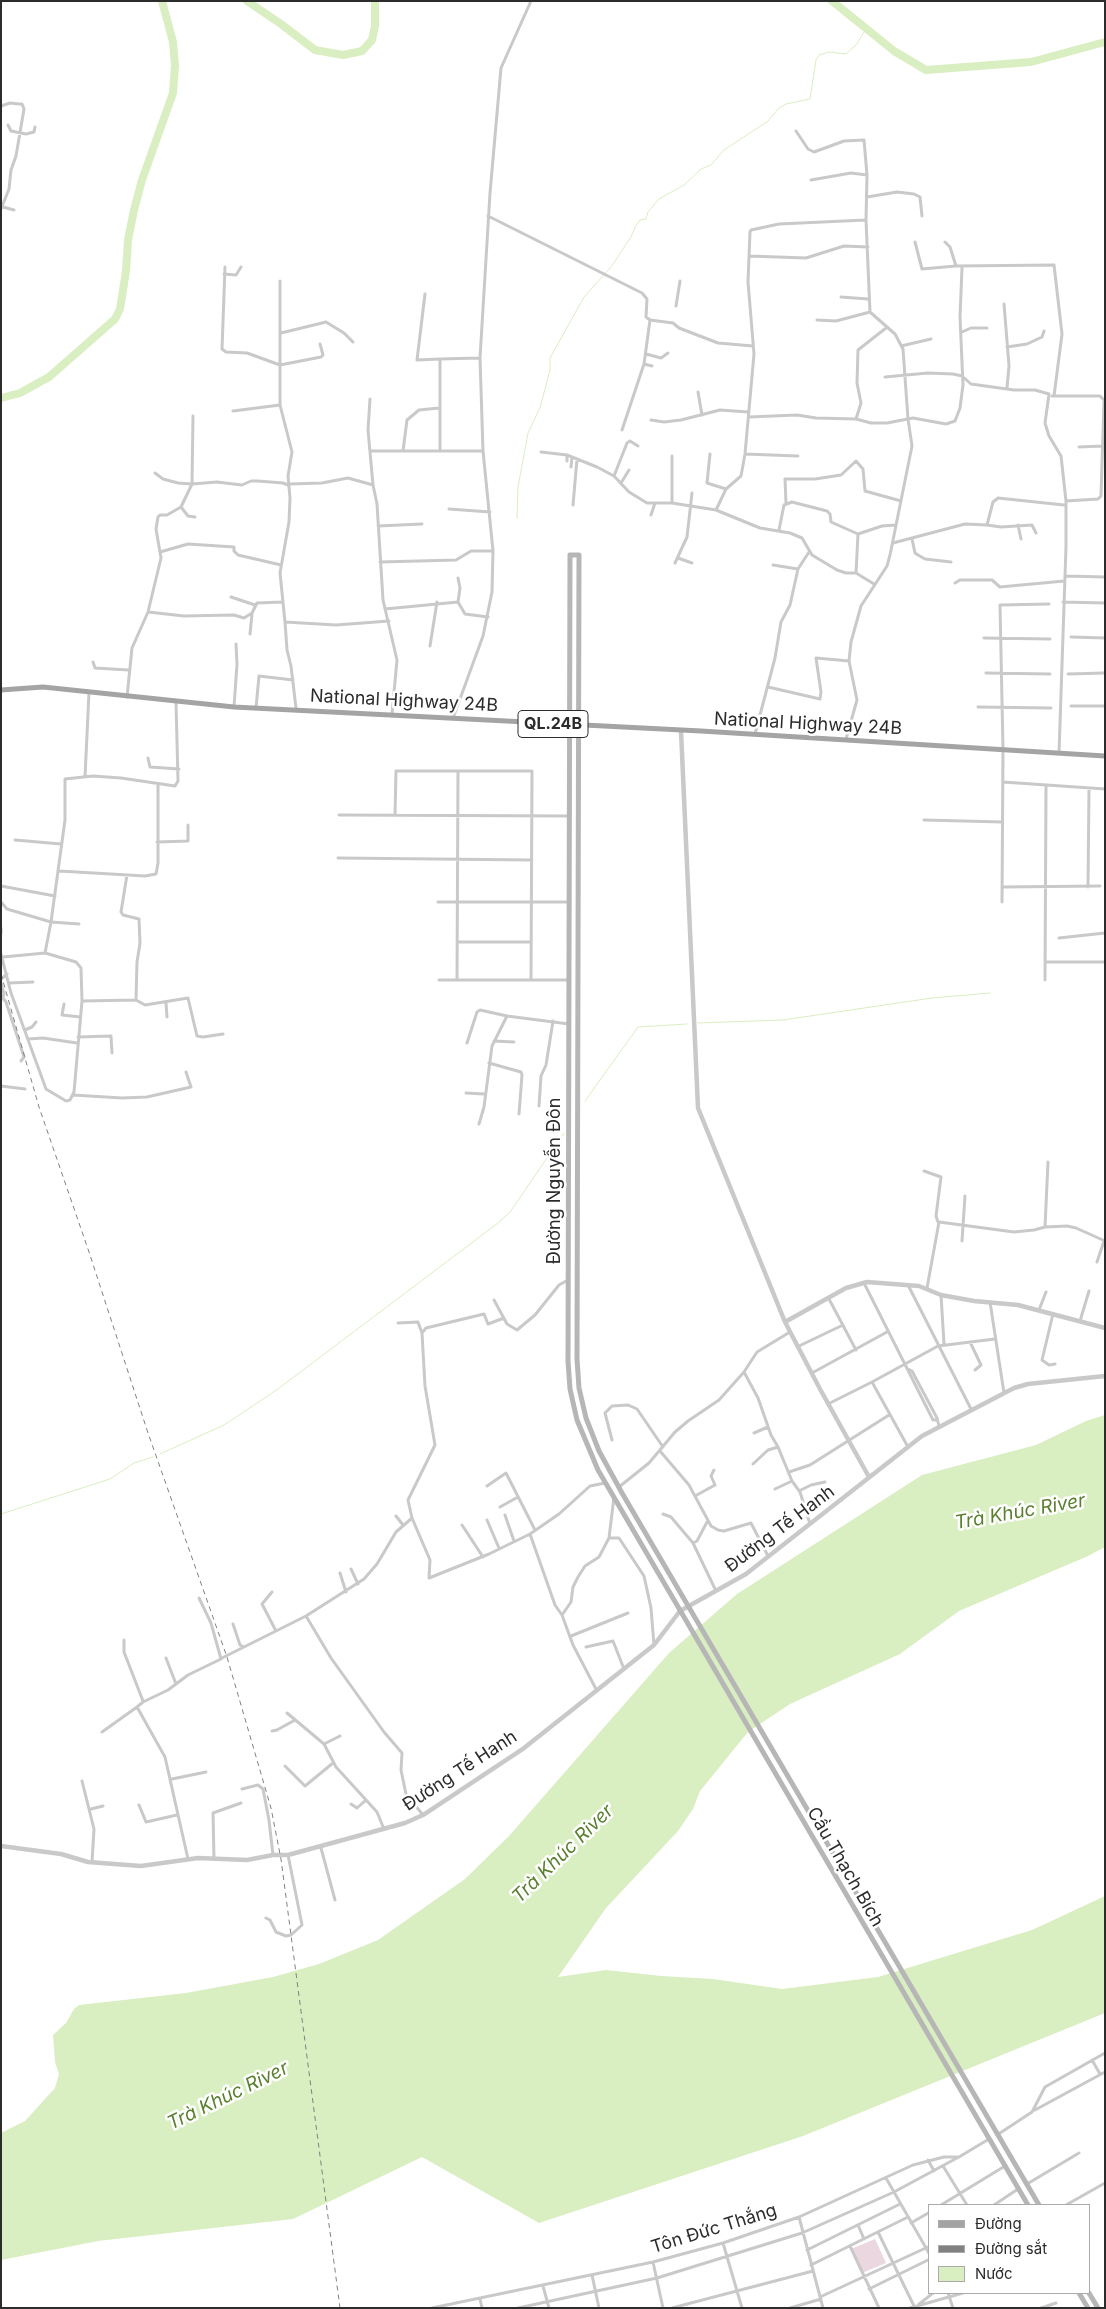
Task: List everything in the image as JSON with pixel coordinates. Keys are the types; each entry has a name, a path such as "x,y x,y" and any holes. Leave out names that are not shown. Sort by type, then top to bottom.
{"main road":[{"name":"Đường Nguyễn Đôn","path":"680,1611 606,1483 582,1435 572,1401 568,1361 570,555 579,555 577,1163 579,1388 591,1433 620,1490 687,1606"},
{"name":"National Highway 24B","path":"1,690 43,686 127,697 234,707 296,708 570,725 846,739 1105,756"},
{"name":"Cầu Thạch Bích","path":"687,1606 1037,2204"},
{"name":"Cầu Thạch Bích","path":"680,1611 1027,2204"},
{"path":"1080,2294 1088,2308"},
{"path":"1090,2294 1098,2308"}],"street":[{"path":"454,718 488,617 494,576 490,512 483,451 480,358 488,216 500,73 530,1"},
{"path":"1,106 10,103 24,106 9,189 2,207 14,210"},
{"path":"8,125 11,131 30,134 35,130 35,127"},
{"path":"796,131 808,149 814,152 844,141 864,140 867,175 866,220 870,312 895,334 901,346 912,446 893,543 886,566 874,584 857,619 851,642 849,661 857,700 846,739"},
{"path":"810,180 851,173 867,175"},
{"path":"867,197 897,192 914,194 920,198 922,216"},
{"path":"488,216 642,292 647,299 646,317 650,320 673,323 679,328 718,343 753,346"},
{"path":"716,510 726,489 741,476 745,454 754,360 748,297 748,256 752,230 779,224 866,220"},
{"path":"915,242 922,269 956,266 962,268 1054,265 1062,334 1052,396 1045,424 1049,436 1061,456 1065,503 1060,753"},
{"path":"945,242 950,247 956,266"},
{"path":"748,256 806,258 844,246 868,247"},
{"path":"224,274 236,275 241,267"},
{"path":"225,268 222,349 226,352 247,353 280,365 321,357 323,355 320,344"},
{"path":"749,417 797,415 816,418 856,419 871,423 908,419 929,420 946,424 955,421 960,408 963,385 962,268"},
{"path":"280,281 280,405 292,452 289,485 289,522 280,573 287,650 296,708"},
{"path":"676,306 680,281"},
{"path":"425,294 417,360 480,358"},
{"path":"841,297 868,299"},
{"path":"1004,304 1009,366 1007,388"},
{"path":"817,320 836,321 870,312"},
{"path":"622,430 644,364 650,320"},
{"path":"281,333 326,322 344,333 353,342"},
{"path":"856,419 861,403 857,383 858,350 886,328"},
{"path":"962,332 971,328 987,328"},
{"path":"1007,347 1027,344 1042,337 1044,331"},
{"path":"901,346 931,339"},
{"path":"646,354 661,358 668,352"},
{"path":"440,359 440,451"},
{"path":"644,364 652,366"},
{"path":"885,377 928,373 962,376 971,384 1014,390 1041,391 1052,396 1103,398 1100,498 1065,503 996,498 987,524"},
{"path":"698,392 702,415"},
{"path":"370,398 368,430 380,562 385,609 389,622 390,637 397,660 392,714"},
{"path":"233,411 280,405"},
{"path":"403,451 406,420 419,410 439,408"},
{"path":"652,420 664,422 720,410 748,412"},
{"path":"127,697 128,670 132,648 148,612 161,558 156,529 158,518 160,514 167,515 181,506 192,484 193,416"},
{"path":"614,476 627,443 630,441 638,446"},
{"path":"1079,447 1103,446"},
{"path":"370,451 483,451"},
{"path":"541,452 567,455 614,476 640,500 716,510 760,528 779,530 802,538 809,552 838,570 846,573 856,573 874,584"},
{"path":"710,454 707,483 726,489"},
{"path":"745,454 798,456"},
{"path":"567,455 567,461"},
{"path":"672,456 672,503"},
{"path":"571,467 572,457"},
{"path":"573,505 576,459"},
{"path":"779,530 786,503 785,479 815,479 841,475 856,461 862,469 865,491 901,501"},
{"path":"621,483 629,470"},
{"path":"155,473 163,479 192,484 217,482 242,485 251,481 258,481 283,482 289,485 322,483 348,478 373,485"},
{"path":"675,564 687,537 692,493"},
{"path":"786,503 798,502 830,512 831,522 858,534 882,526 896,525"},
{"path":"651,515 655,503"},
{"path":"181,506 188,516 195,516"},
{"path":"449,509 490,512"},
{"path":"378,526 422,524"},
{"path":"893,543 965,524 987,524 1001,527 1034,526 1036,533"},
{"path":"1018,526 1021,539"},
{"path":"856,573 858,534"},
{"path":"912,539 915,553 918,555 925,559 951,562"},
{"path":"160,552 188,544 234,547 234,551 238,555 282,565"},
{"path":"380,562 456,560 471,551 493,551"},
{"path":"754,734 768,687 784,614 790,605 798,569 809,552"},
{"path":"678,558 692,563"},
{"path":"773,565 798,569"},
{"path":"1065,576 1105,577"},
{"path":"458,578 460,588 458,602 465,614 488,617"},
{"path":"955,583 960,580 992,580 1000,587 1064,581"},
{"path":"231,597 256,605"},
{"path":"250,634 252,613 256,605 262,602 282,602"},
{"path":"385,609 437,602 458,602"},
{"path":"430,646 437,602"},
{"path":"1063,602 1105,604"},
{"path":"1002,902 1003,750 1000,605 1050,604"},
{"path":"148,612 184,616 234,615 244,618 252,613"},
{"path":"285,622 336,625 389,622"},
{"path":"984,638 1050,639"},
{"path":"1071,638 1105,638"},
{"path":"234,707 238,664 236,644"},
{"path":"768,687 820,700 821,692 816,658 849,661"},
{"path":"93,662 95,668 128,670"},
{"path":"1068,674 1105,673"},
{"path":"986,674 1050,674"},
{"path":"256,708 259,676 293,680"},
{"path":"85,777 89,691"},
{"path":"45,953 59,871 65,820 65,779 85,777 130,778 175,786 178,781 179,769 176,702"},
{"path":"1071,706 1105,706"},
{"path":"978,707 1051,708"},
{"path":"681,731 698,1108 786,1322 828,1404 869,1477"},
{"path":"148,758 150,767 179,769"},
{"path":"457,980 458,771"},
{"path":"395,815 396,772 532,771 531,980"},
{"path":"1003,782 1105,789"},
{"path":"59,871 127,875 156,874 158,784"},
{"path":"1045,980 1046,786"},
{"path":"1088,887 1089,788"},
{"path":"340,815 532,815 579,817"},
{"path":"924,820 1002,822"},
{"path":"157,842 188,841 188,824"},
{"path":"15,840 61,844"},
{"path":"338,858 532,860"},
{"path":"127,875 121,912 123,915 139,919 140,943 137,962 136,1000"},
{"path":"1,886 55,896"},
{"path":"1002,887 1100,886"},
{"path":"1,902 7,909 51,922 79,924"},
{"path":"438,902 579,902"},
{"path":"1,928 1,933"},
{"path":"1059,938 1105,933"},
{"path":"457,942 531,942"},
{"path":"45,953 79,964 81,968 82,1001 73,1098 66,1101 46,1089 11,992 2,956 45,953"},
{"path":"1045,962 1105,962"},
{"path":"1,979 7,974"},
{"path":"439,980 578,980"},
{"path":"9,982 33,982"},
{"path":"1,983 2,999 6,1002 24,1057 21,1061"},
{"path":"82,1001 136,1000 145,1005 189,998 197,1036 223,1034"},
{"path":"166,1002 167,1017"},
{"path":"64,1004 62,1015 80,1017"},
{"path":"467,1043 478,1011 578,1025"},
{"path":"479,1124 484,1107 488,1063 494,1041 507,1016"},
{"path":"25,1030 32,1027 36,1022"},
{"path":"539,1106 541,1076 546,1065 553,1022"},
{"path":"78,1038 111,1036 112,1053"},
{"path":"28,1039 43,1038 77,1043"},
{"path":"494,1041 514,1042"},
{"path":"488,1063 521,1072 519,1114"},
{"path":"73,1095 122,1098 147,1097 191,1087 186,1072"},
{"path":"1,1086 25,1089"},
{"path":"466,1093 484,1094"},
{"path":"1045,1227 1048,1162"},
{"path":"569,1163 577,1163"},
{"path":"924,1171 941,1178 936,1216 938,1223 927,1288"},
{"path":"962,1241 965,1196"},
{"path":"938,1223 941,1221 1014,1232 1045,1227 1076,1228 1104,1241 1097,1262"},
{"path":"494,1300 511,1328 518,1329 535,1315 559,1285 568,1280"},
{"path":"786,1322 846,1288 864,1283 927,1288 941,1295 974,1301 1018,1305 1105,1328"},
{"path":"864,1283 888,1332 908,1369 912,1371 938,1423"},
{"path":"908,1285 971,1409"},
{"path":"1080,1321 1089,1291"},
{"path":"1040,1310 1046,1292"},
{"path":"941,1295 944,1344"},
{"path":"829,1299 856,1350"},
{"path":"990,1302 1004,1393"},
{"path":"422,1333 426,1328 484,1314 488,1324 504,1318"},
{"path":"1053,1314 1042,1360 1049,1365 1055,1364"},
{"path":"398,1323 418,1322 422,1333 425,1386 435,1445 430,1459 408,1498 412,1518 430,1560 429,1578 482,1557 530,1534 559,1514 590,1486 606,1483"},
{"path":"799,1346 843,1325"},
{"path":"562,1615 571,1602 573,1587 578,1577 585,1566 599,1557 609,1538 614,1497 688,1421 719,1400 744,1372 757,1352 791,1332"},
{"path":"812,1373 888,1332"},
{"path":"828,1404 938,1346 995,1340"},
{"path":"970,1342 981,1365 975,1370"},
{"path":"744,1372 760,1403 768,1427 792,1481 800,1491 810,1524"},
{"name":"Đường Tế Hanh","path":"286,1855 321,1848 405,1823 423,1815 524,1748 654,1645 680,1611 733,1583 938,1423 1028,1384 1105,1376"},
{"path":"872,1382 908,1447"},
{"path":"612,1440 604,1414 612,1406 628,1405 637,1409 663,1447"},
{"path":"789,1472 810,1465 889,1415"},
{"path":"754,1433 768,1427"},
{"path":"753,1464 768,1450 778,1447"},
{"path":"660,1451 689,1485 707,1522 718,1530 724,1531 751,1523 768,1556"},
{"path":"695,1496 715,1485 712,1476 714,1470"},
{"path":"486,1486 506,1473 535,1530"},
{"path":"775,1489 792,1481"},
{"path":"800,1491 811,1485 825,1482"},
{"path":"500,1508 518,1497"},
{"path":"662,1514 671,1517 693,1543 716,1591"},
{"path":"505,1515 514,1541"},
{"path":"396,1516 403,1525"},
{"path":"102,1732 143,1702 176,1684 188,1675 306,1616 358,1584 377,1564 396,1532 412,1518"},
{"path":"487,1520 499,1548"},
{"path":"693,1543 697,1541 707,1522"},
{"path":"462,1525 482,1557"},
{"path":"530,1534 555,1605 562,1615 597,1691"},
{"path":"609,1538 619,1538 644,1576 651,1608 654,1645"},
{"path":"351,1569 358,1584"},
{"path":"340,1573 346,1592"},
{"path":"272,1592 262,1604 276,1631"},
{"path":"199,1598 222,1656 220,1660"},
{"path":"571,1636 628,1613"},
{"path":"306,1616 331,1658 384,1732 402,1753 401,1770 406,1794 423,1815"},
{"path":"233,1624 237,1639 241,1646 244,1647"},
{"path":"124,1640 124,1652 143,1702"},
{"path":"586,1647 613,1641 624,1669"},
{"path":"166,1658 176,1684"},
{"path":"137,1707 165,1757 172,1779 177,1815 188,1860"},
{"path":"287,1713 324,1744 333,1763 377,1812 384,1829"},
{"path":"272,1731 295,1720"},
{"path":"324,1744 340,1736"},
{"path":"285,1766 305,1786 333,1763"},
{"path":"172,1779 206,1772"},
{"path":"82,1780 94,1829 92,1862"},
{"path":"242,1789 258,1785 263,1789 270,1820 273,1854"},
{"path":"351,1804 357,1808 366,1800"},
{"path":"214,1859 213,1813 241,1803"},
{"path":"139,1805 146,1822 177,1815"},
{"path":"90,1810 103,1806"},
{"path":"1,1846 51,1852 92,1862 141,1866 188,1860 248,1860 273,1854 286,1855 302,1925 291,1935 286,1936 276,1932 270,1920 266,1918"},
{"path":"321,1848 335,1900"},
{"path":"1032,2112 1045,2087 1105,2053"},
{"path":"1092,2060 1100,2074"},
{"path":"990,2139 1032,2112 1105,2072"},
{"name":"Tôn Đức Thắng","path":"432,2308 652,2262 723,2242 799,2217 913,2165 928,2160 959,2157 990,2139"},
{"path":"995,2204 1079,2153"},
{"path":"518,2308 547,2300 596,2292 657,2278 802,2233 894,2192 959,2157"},
{"path":"928,2160 934,2171"},
{"path":"943,2166 965,2204"},
{"path":"943,2204 1005,2166"},
{"path":"790,2308 821,2298 928,2247 911,2223 886,2178"},
{"path":"1068,2204 1105,2183"},
{"path":"807,2250 900,2204"},
{"path":"911,2223 928,2213"},
{"path":"799,2217 823,2308"},
{"path":"811,2265 908,2217"},
{"path":"858,2225 864,2239"},
{"path":"878,2232 914,2307"},
{"path":"723,2242 742,2308"},
{"path":"850,2246 879,2308"},
{"path":"869,2289 928,2260"},
{"path":"652,2262 663,2308"},
{"path":"672,2308 813,2271"},
{"path":"592,2275 599,2308"},
{"path":"543,2286 549,2308"},
{"path":"914,2307 932,2294"},
{"path":"914,2307 949,2295 952,2308"},
{"path":"480,2299 482,2308"},
{"path":"1041,2308 1056,2303"}],"shaded area":[{"path":"875,2239 886,2263 862,2273 851,2249"}],"water":[{"name":"Trà Khúc River","path":"1105,1415 1105,1547 959,1611 900,1654 790,1704 748,1732 700,1791 693,1809 678,1831 606,1908 558,1977 606,1970 713,1979 782,1989 878,1977 1032,1930 1105,1896 1105,2013 803,2136 539,2223 422,2157 293,2219 98,2241 1,2260 1,2133 25,2121 55,2088 59,2074 55,2062 53,2035 66,2023 74,2009 79,2005 186,1993 273,1977 319,1964 378,1940 465,1879 509,1836 669,1653 737,1594 922,1475 1036,1445 1086,1421"}],"waterway":[{"path":"1,398 20,393 49,377 115,319 120,309 126,271 128,240 134,210 142,180 173,93 175,66 173,42 162,1"},
{"path":"247,1 315,50 343,55 362,51 372,40 375,26 375,1"},
{"path":"832,1 894,51 926,70 1031,62 1105,42"},
{"path":"517,518 518,487 528,433 540,408 550,370 550,358 584,297 611,267 631,237 635,227 640,220 646,219 648,212 659,199 684,185 701,169 711,165 724,150 768,121 779,108 786,104 810,99 816,60 819,55 829,52 846,54 856,45 866,29"},
{"path":"698,1023 783,1020 932,998 990,993"},
{"path":"585,1101 638,1027 687,1024"},
{"path":"160,1454 224,1425 278,1389 498,1223 510,1212 564,1133"},
{"path":"1,1514 110,1479 134,1463 153,1457"}],"railway":[{"path":"1,974 39,1107 148,1433 227,1657 271,1808 281,1859 340,2308"}]}
